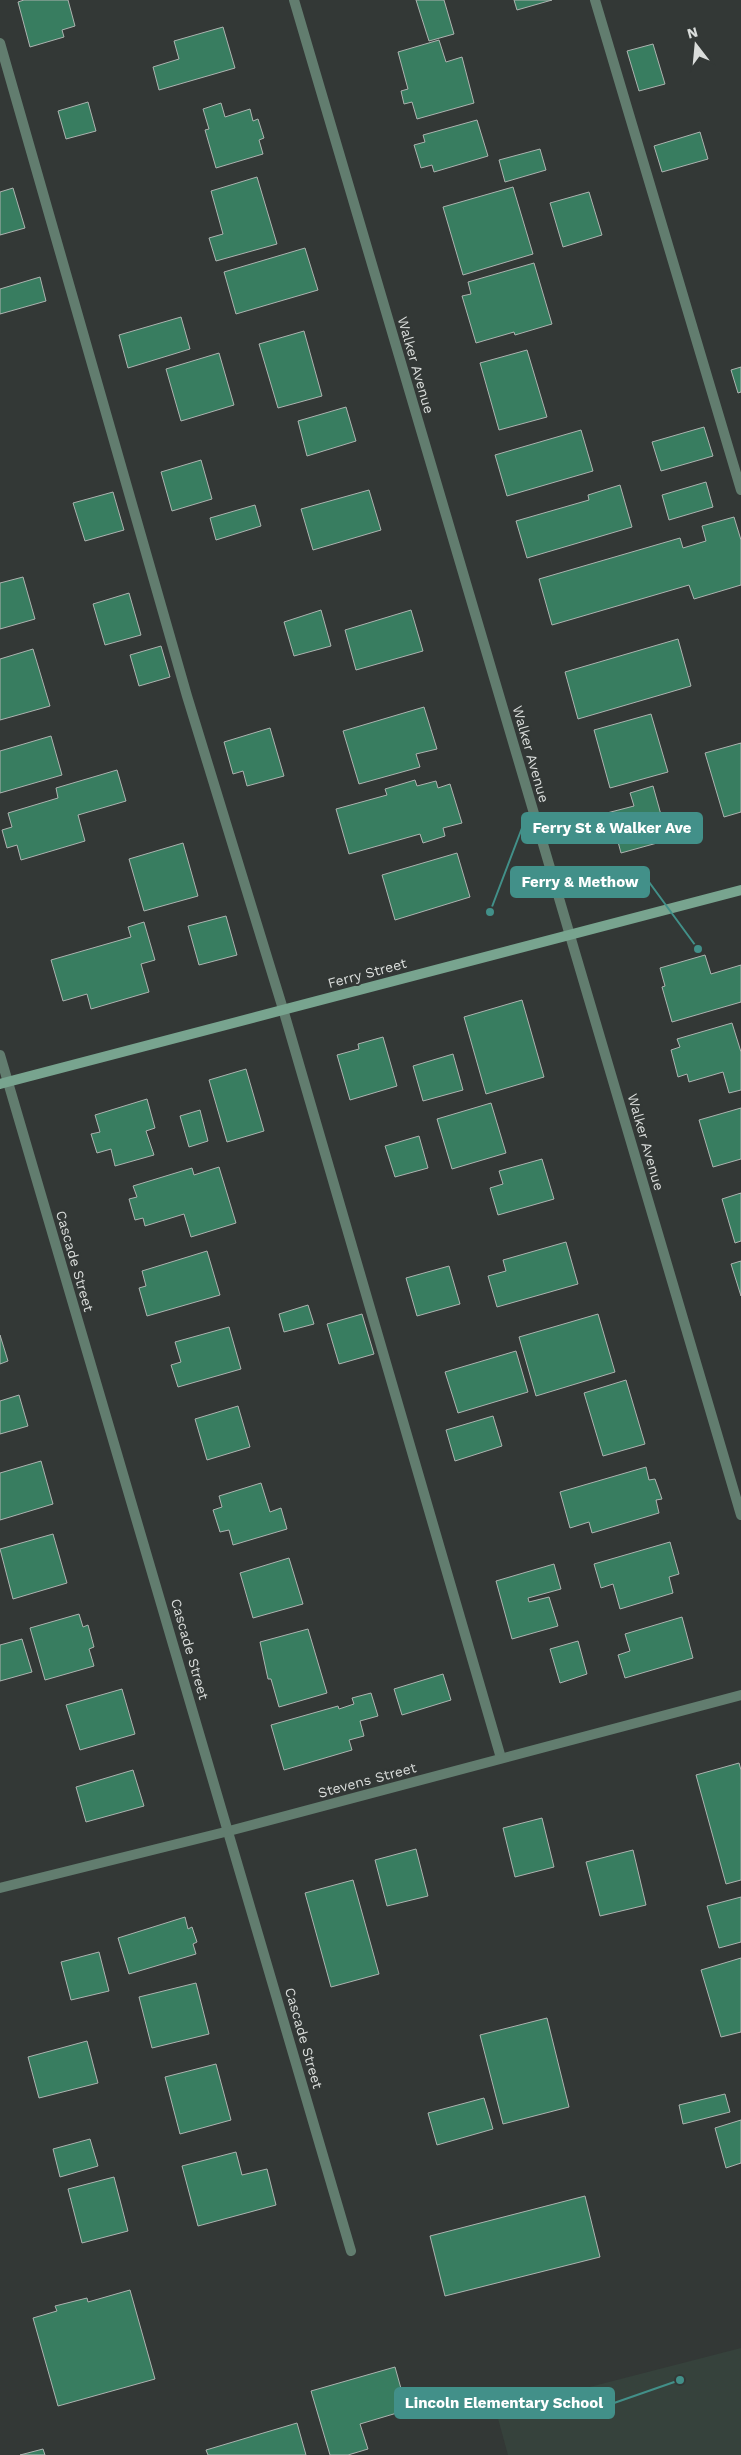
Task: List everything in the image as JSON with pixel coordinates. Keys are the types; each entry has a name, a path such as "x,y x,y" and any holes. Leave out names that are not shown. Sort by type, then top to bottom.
{"main road":[{"name":"Ferry Street","path":"4,1083 741,890"}],"street":[{"name":"Walker Avenue","path":"294,0 741,1515"},
{"path":"595,0 741,490"},
{"path":"0,43 188,696 283,1009 501,1758"},
{"name":"Cascade Street","path":"0,1055 4,1083 229,1831 351,2251"},
{"name":"Stevens Street","path":"0,1888 229,1831 741,1695"}],"shaded area":[{"path":"741,2348 741,2455 508,2455 496,2411"}],"building":[{"path":"24,0 68,0 75,26 62,30 64,37 30,47 18,2"},
{"path":"416,0 444,0 454,34 429,41"},
{"path":"514,0 552,0 517,10"},
{"path":"223,27 235,68 159,90 153,67 179,59 174,41"},
{"path":"439,40 446,62 462,57 474,103 417,119 412,102 404,104 401,91 408,89 398,52"},
{"path":"653,44 665,84 639,91 627,51"},
{"path":"88,102 96,131 66,139 58,111"},
{"path":"221,103 225,117 250,109 253,121 258,119 264,138 259,140 263,154 216,168 205,130 209,129 203,109"},
{"path":"477,120 488,156 434,172 432,165 421,168 414,145 425,142 423,135"},
{"path":"700,132 708,159 662,172 654,146"},
{"path":"540,149 546,170 505,182 499,160"},
{"path":"257,177 277,244 216,261 209,238 223,234 211,191"},
{"path":"513,187 533,254 463,275 443,207"},
{"path":"13,188 25,228 0,235 0,192"},
{"path":"589,192 602,235 563,247 550,203"},
{"path":"305,248 318,290 236,314 224,272"},
{"path":"534,263 552,324 515,335 514,332 476,343 462,296 471,294 468,282"},
{"path":"40,277 46,301 0,314 0,289"},
{"path":"181,317 190,349 128,368 119,335"},
{"path":"304,331 322,396 278,408 259,344"},
{"path":"527,350 547,417 499,430 480,363"},
{"path":"219,353 234,405 181,421 166,369"},
{"path":"741,367 741,392 738,393 731,370"},
{"path":"346,407 356,441 307,456 298,421"},
{"path":"704,427 713,456 661,471 652,442"},
{"path":"581,430 593,471 507,496 495,455"},
{"path":"201,460 212,499 172,511 161,472"},
{"path":"706,482 713,507 669,520 662,495"},
{"path":"620,485 632,527 527,558 516,521 589,500 588,495"},
{"path":"369,490 381,530 313,550 301,509"},
{"path":"113,492 124,530 85,541 73,503"},
{"path":"255,505 261,526 216,540 210,518"},
{"path":"734,517 741,540 741,585 694,599 689,585 552,625 539,579 680,538 683,548 706,541 702,526"},
{"path":"23,577 35,619 0,629 0,583"},
{"path":"129,593 141,635 105,645 93,604"},
{"path":"321,610 331,646 294,656 284,622"},
{"path":"411,610 423,651 356,670 345,630"},
{"path":"678,639 691,686 578,719 565,672"},
{"path":"161,646 170,677 139,686 130,655"},
{"path":"33,649 50,706 0,720 0,659"},
{"path":"424,707 437,749 416,754 420,767 359,784 343,731"},
{"path":"651,714 668,772 610,788 594,730"},
{"path":"270,728 284,776 247,786 243,771 233,774 224,742"},
{"path":"51,736 62,775 0,793 0,751"},
{"path":"741,743 741,812 724,817 705,753"},
{"path":"117,770 126,801 78,815 85,841 21,860 17,845 7,848 2,830 12,827 8,813 58,798 56,788"},
{"path":"415,780 417,786 436,781 438,788 450,784 462,823 443,828 445,836 423,843 420,834 349,854 336,809 387,795 385,789"},
{"path":"653,786 668,840 621,853 614,827 608,829 603,814 634,806 630,793"},
{"path":"183,843 198,896 144,911 129,859"},
{"path":"457,853 470,897 395,920 382,875"},
{"path":"226,916 237,955 199,965 188,926"},
{"path":"144,922 155,960 141,964 149,992 91,1009 87,994 63,1001 51,960 131,937 128,927"},
{"path":"705,955 711,974 741,965 741,1002 672,1022 662,987 665,986 660,968"},
{"path":"522,1000 544,1077 486,1094 464,1017"},
{"path":"732,1023 741,1052 741,1090 729,1093 723,1072 689,1082 687,1074 678,1077 671,1050 680,1047 677,1039"},
{"path":"383,1037 397,1086 350,1100 337,1055 359,1049 358,1044"},
{"path":"453,1054 463,1090 423,1101 413,1066"},
{"path":"246,1069 264,1131 227,1142 209,1080"},
{"path":"147,1099 155,1128 146,1131 154,1155 115,1166 111,1149 97,1153 91,1134 100,1132 95,1115"},
{"path":"491,1103 506,1153 452,1169 437,1119"},
{"path":"741,1108 741,1159 713,1167 699,1120"},
{"path":"200,1110 208,1141 189,1147 180,1116"},
{"path":"419,1136 428,1168 395,1177 385,1146"},
{"path":"542,1159 554,1199 498,1215 490,1188 503,1184 499,1171"},
{"path":"219,1167 236,1223 191,1237 184,1214 145,1226 143,1218 135,1220 129,1199 137,1197 133,1186 192,1168 194,1175"},
{"path":"741,1193 741,1241 735,1243 722,1199"},
{"path":"566,1242 578,1284 497,1307 488,1276 506,1271 503,1260"},
{"path":"207,1251 220,1295 147,1316 139,1288 146,1286 142,1271"},
{"path":"741,1261 741,1296 731,1264"},
{"path":"449,1266 460,1304 417,1316 406,1278"},
{"path":"308,1305 314,1324 284,1332 279,1314"},
{"path":"362,1314 374,1354 339,1364 327,1324"},
{"path":"598,1314 615,1372 536,1396 519,1337"},
{"path":"229,1327 241,1369 178,1387 171,1365 181,1362 175,1342"},
{"path":"0,1335 8,1361 0,1364"},
{"path":"516,1351 528,1392 458,1413 445,1372"},
{"path":"626,1380 645,1444 603,1456 584,1393"},
{"path":"19,1395 28,1426 0,1434 0,1401"},
{"path":"238,1406 250,1447 207,1460 195,1419"},
{"path":"493,1416 502,1446 455,1461 446,1430"},
{"path":"41,1461 53,1504 0,1520 0,1473"},
{"path":"646,1467 649,1480 655,1479 662,1499 656,1500 659,1513 592,1533 589,1522 570,1528 560,1492"},
{"path":"261,1483 270,1512 281,1508 287,1529 233,1545 229,1530 220,1532 213,1510 222,1507 219,1496"},
{"path":"53,1534 67,1583 13,1599 0,1549"},
{"path":"670,1542 679,1574 669,1577 673,1593 620,1609 613,1584 601,1588 594,1564"},
{"path":"289,1558 303,1604 253,1618 240,1573"},
{"path":"554,1564 561,1589 528,1598 529,1602 549,1597 558,1626 512,1639 496,1581"},
{"path":"79,1614 83,1627 88,1625 94,1647 89,1649 94,1666 45,1680 30,1628"},
{"path":"682,1617 693,1658 625,1678 618,1655 630,1651 625,1634"},
{"path":"308,1629 327,1693 279,1707 271,1679 268,1679 260,1642"},
{"path":"22,1639 32,1672 0,1681 0,1645"},
{"path":"578,1641 587,1674 560,1683 550,1649"},
{"path":"443,1674 451,1700 402,1715 394,1689"},
{"path":"122,1689 135,1734 80,1750 66,1705"},
{"path":"371,1693 378,1716 360,1721 364,1736 349,1740 352,1750 284,1770 271,1725 338,1706 339,1709 354,1704 352,1698"},
{"path":"739,1763 741,1770 741,1880 726,1884 696,1775"},
{"path":"133,1770 144,1806 86,1822 76,1787"},
{"path":"542,1818 554,1867 515,1877 503,1828"},
{"path":"416,1849 428,1896 387,1906 375,1860"},
{"path":"633,1850 646,1905 600,1916 586,1862"},
{"path":"353,1880 379,1974 331,1987 305,1893"},
{"path":"741,1897 741,1942 719,1948 707,1906"},
{"path":"185,1917 188,1929 192,1927 197,1942 193,1944 196,1954 129,1974 118,1938"},
{"path":"99,1952 109,1991 71,2000 61,1962"},
{"path":"741,1958 741,2032 721,2037 701,1970"},
{"path":"196,1983 209,2034 152,2048 139,1997"},
{"path":"547,2018 569,2107 503,2124 480,2035"},
{"path":"87,2041 98,2083 39,2098 28,2057"},
{"path":"216,2064 231,2120 180,2134 165,2077"},
{"path":"725,2094 730,2112 683,2124 679,2105"},
{"path":"484,2098 493,2129 437,2145 428,2113"},
{"path":"741,2120 741,2163 726,2168 715,2128"},
{"path":"90,2139 98,2166 60,2177 53,2149"},
{"path":"236,2152 242,2175 267,2169 276,2205 198,2226 182,2166"},
{"path":"114,2177 128,2231 82,2243 68,2189"},
{"path":"585,2196 600,2257 445,2296 430,2236"},
{"path":"130,2290 155,2379 58,2406 33,2318 57,2311 55,2306 87,2298 88,2302"},
{"path":"395,2367 407,2410 360,2424 368,2449 348,2455 330,2455 311,2391"},
{"path":"297,2423 306,2455 208,2455 206,2450"},
{"path":"43,2449 45,2455 20,2455"}],"place":[{"name":"Ferry St & Walker Ave","path":"490,912"},
{"name":"Ferry & Methow","path":"698,949"},
{"name":"Lincoln Elementary School","path":"680,2380"}]}
